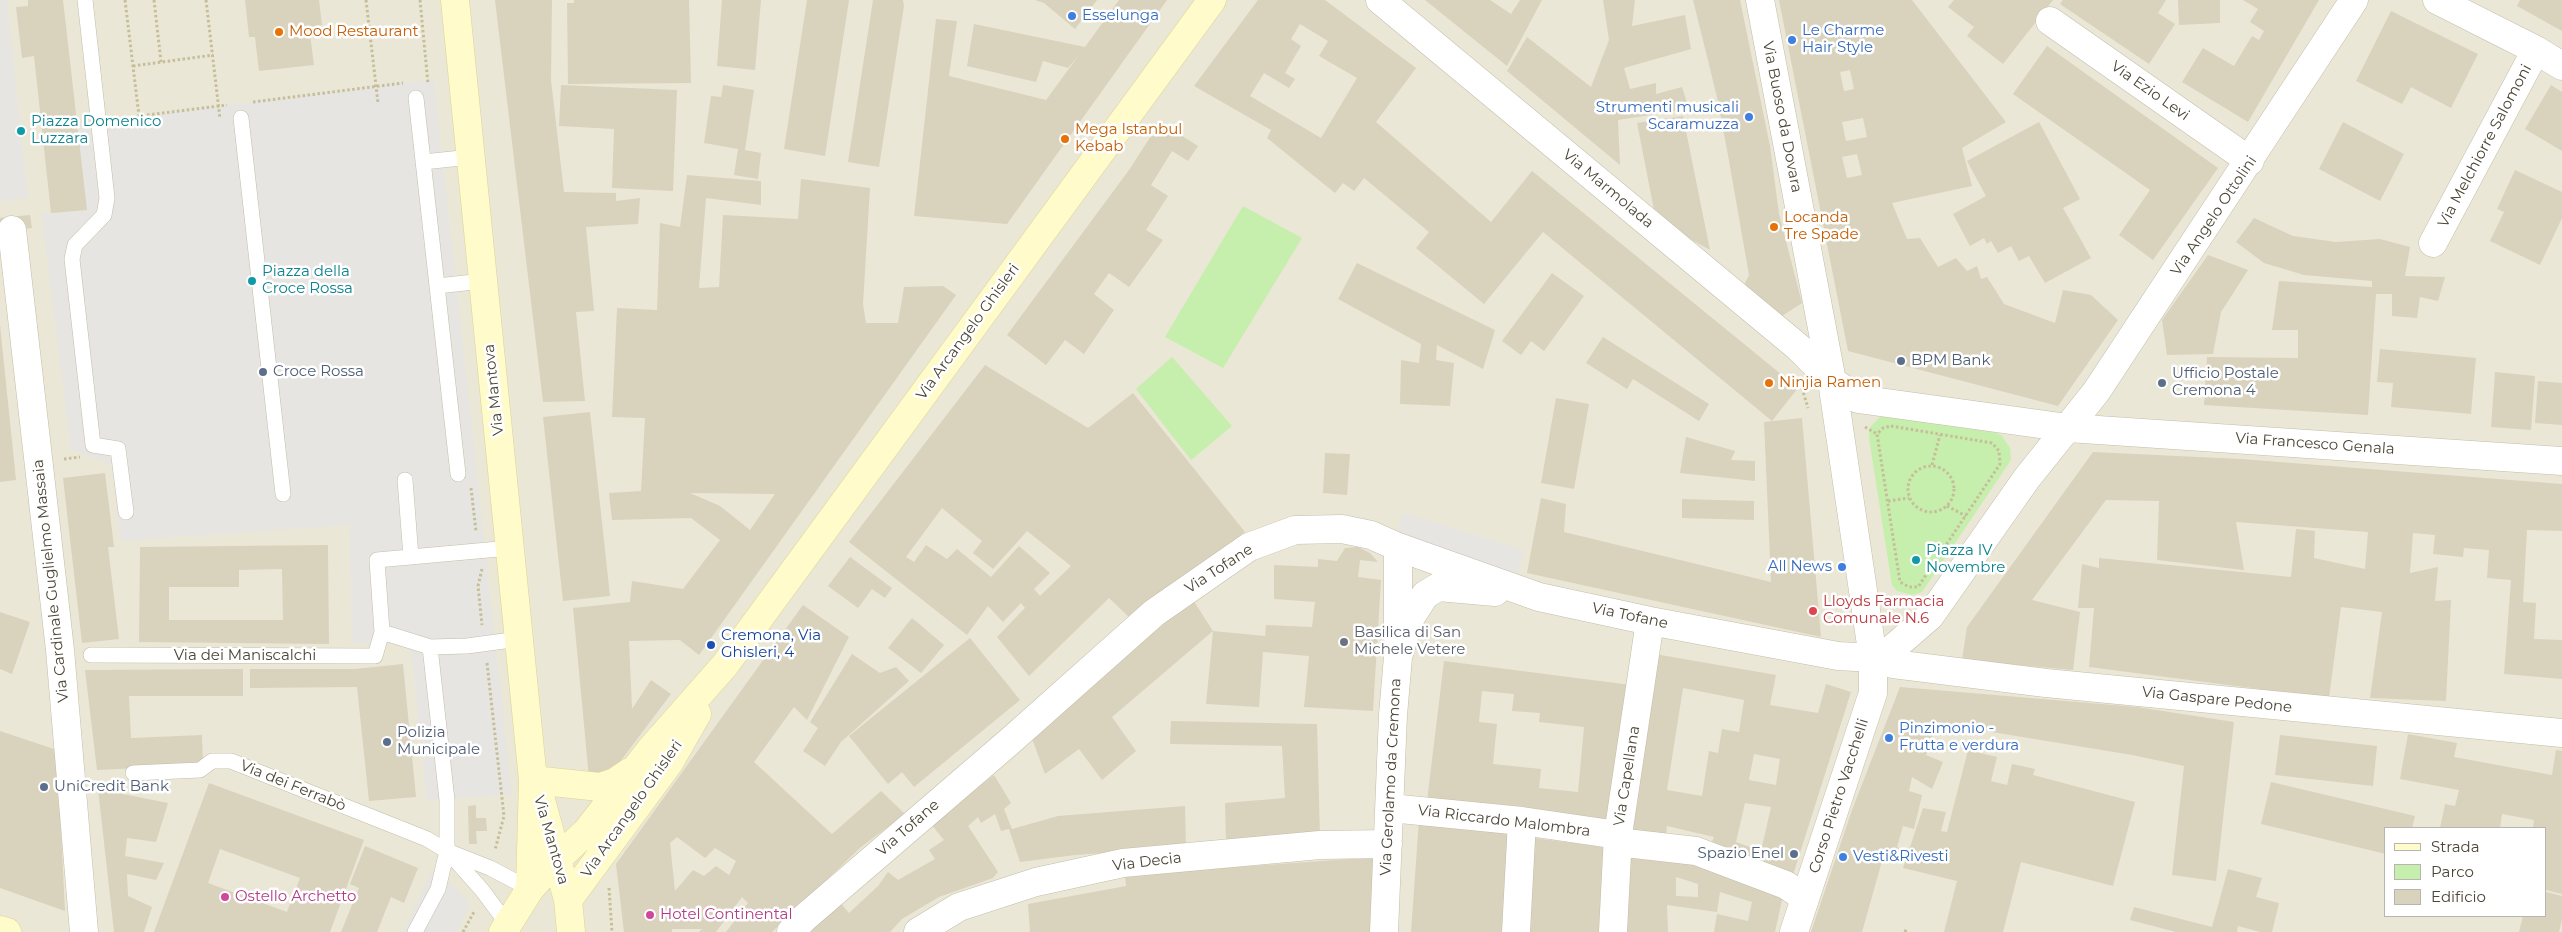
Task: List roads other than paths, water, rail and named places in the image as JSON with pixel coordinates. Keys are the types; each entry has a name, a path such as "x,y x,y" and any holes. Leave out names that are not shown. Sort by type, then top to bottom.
{"main road":[{"name":"Via Mantova","path":"455,0 533,780 530,889"},
{"name":"Via Arcangelo Ghisleri","path":"506,928 530,889 556,860 586,832 635,768 725,665 1212,0"},
{"name":"Via Arcangelo Ghisleri","path":"568,900 669,762 725,665"},
{"name":"Via Arcangelo Ghisleri","path":"533,780 600,787 615,782 635,768"},
{"name":"Via Mantova","path":"533,780 546,814 556,860 568,900 571,932"},
{"path":"0,930 7,932"}],"street":[{"name":"Via Marmolada","path":"1380,0 1798,347 1832,381"},
{"name":"Via Buoso da Dovara","path":"1760,0 1832,381"},
{"name":"Via Angelo Ottolini","path":"2068,428 2096,392 2250,161 2354,0"},
{"path":"2437,0 2536,50 2562,66"},
{"name":"Via Ezio Levi","path":"2050,21 2250,161"},
{"name":"Via Melchiorre Salomoni","path":"2433,243 2536,50"},
{"name":"Via Cardinale Guglielmo Massaia","path":"12,230 60,650 84,932"},
{"path":"1832,381 1858,398 2068,428"},
{"path":"1832,381 1873,658 1892,649 1930,616 2027,478 2068,428"},
{"name":"Via Francesco Genala","path":"2068,428 2562,461"},
{"name":"Via Tofane","path":"791,932 803,919 1002,748 1154,613 1250,547 1294,530 1342,529 1371,535 1398,547 1539,597 1650,621 1825,654 1873,658"},
{"path":"1398,547 1398,657"},
{"name":"Via Gerolamo da Cremona","path":"1384,932 1393,715 1398,657 1409,620 1425,595 1438,588 1539,597"},
{"name":"Via Capellana","path":"1613,932 1617,839 1650,621"},
{"name":"Via Gaspare Pedone","path":"1873,658 1893,664 2046,683 2562,733"},
{"name":"Corso Pietro Vacchelli","path":"1794,932 1873,693 1873,658"},
{"name":"Via Riccardo Malombra","path":"1390,808 1522,821 1617,839 1696,851 1786,885 1805,898"},
{"path":"1516,932 1522,821"},
{"name":"Via Decia","path":"918,932 960,907 1036,882 1123,863 1320,845 1388,844"}],"lane":[{"path":"85,0 107,198 104,215 75,245 72,259 93,445 118,449 126,512"},
{"path":"416,98 458,474"},
{"path":"241,118 283,494"},
{"path":"423,162 471,157"},
{"path":"437,286 483,281"},
{"path":"405,480 411,557"},
{"path":"510,548 377,560 382,632 430,647 467,646 520,639"},
{"name":"Via dei Maniscalchi","path":"91,655 375,656 382,632"},
{"path":"415,932 438,889 447,852 447,800 430,647"},
{"name":"Via dei Ferrabò","path":"133,773 200,770 212,760 231,761 427,839 447,852 490,868 530,889"},
{"name":"Via dei Ferrabò","path":"447,852 482,890 506,928"}],"place":[{"name":"Esselunga","path":"1072,16"},
{"name":"Mood Restaurant","path":"279,32"},
{"name":"Le Charme Hair Style","path":"1792,40"},
{"name":"Strumenti musicali Scaramuzza","path":"1749,117"},
{"name":"Piazza Domenico Luzzara","path":"21,131"},
{"name":"Mega Istanbul Kebab","path":"1065,139"},
{"name":"Locanda Tre Spade","path":"1774,227"},
{"name":"Piazza della Croce Rossa","path":"252,281"},
{"name":"BPM Bank","path":"1901,361"},
{"name":"Croce Rossa","path":"263,372"},
{"name":"Ninjia Ramen","path":"1769,383"},
{"name":"Ufficio Postale Cremona 4","path":"2162,383"},
{"name":"Piazza IV Novembre","path":"1916,560"},
{"name":"All News","path":"1842,567"},
{"name":"Lloyds Farmacia Comunale N.6","path":"1813,611"},
{"name":"Basilica di San Michele Vetere","path":"1344,642"},
{"name":"Cremona, Via Ghisleri, 4","path":"711,645"},
{"name":"Pinzimonio - Frutta e verdura","path":"1889,738"},
{"name":"Polizia Municipale","path":"387,742"},
{"name":"UniCredit Bank","path":"44,787"},
{"name":"Spazio Enel","path":"1794,854"},
{"name":"Vesti&Rivesti","path":"1843,857"},
{"name":"Ostello Archetto","path":"225,897"},
{"name":"Hotel Continental","path":"650,915"}]}
